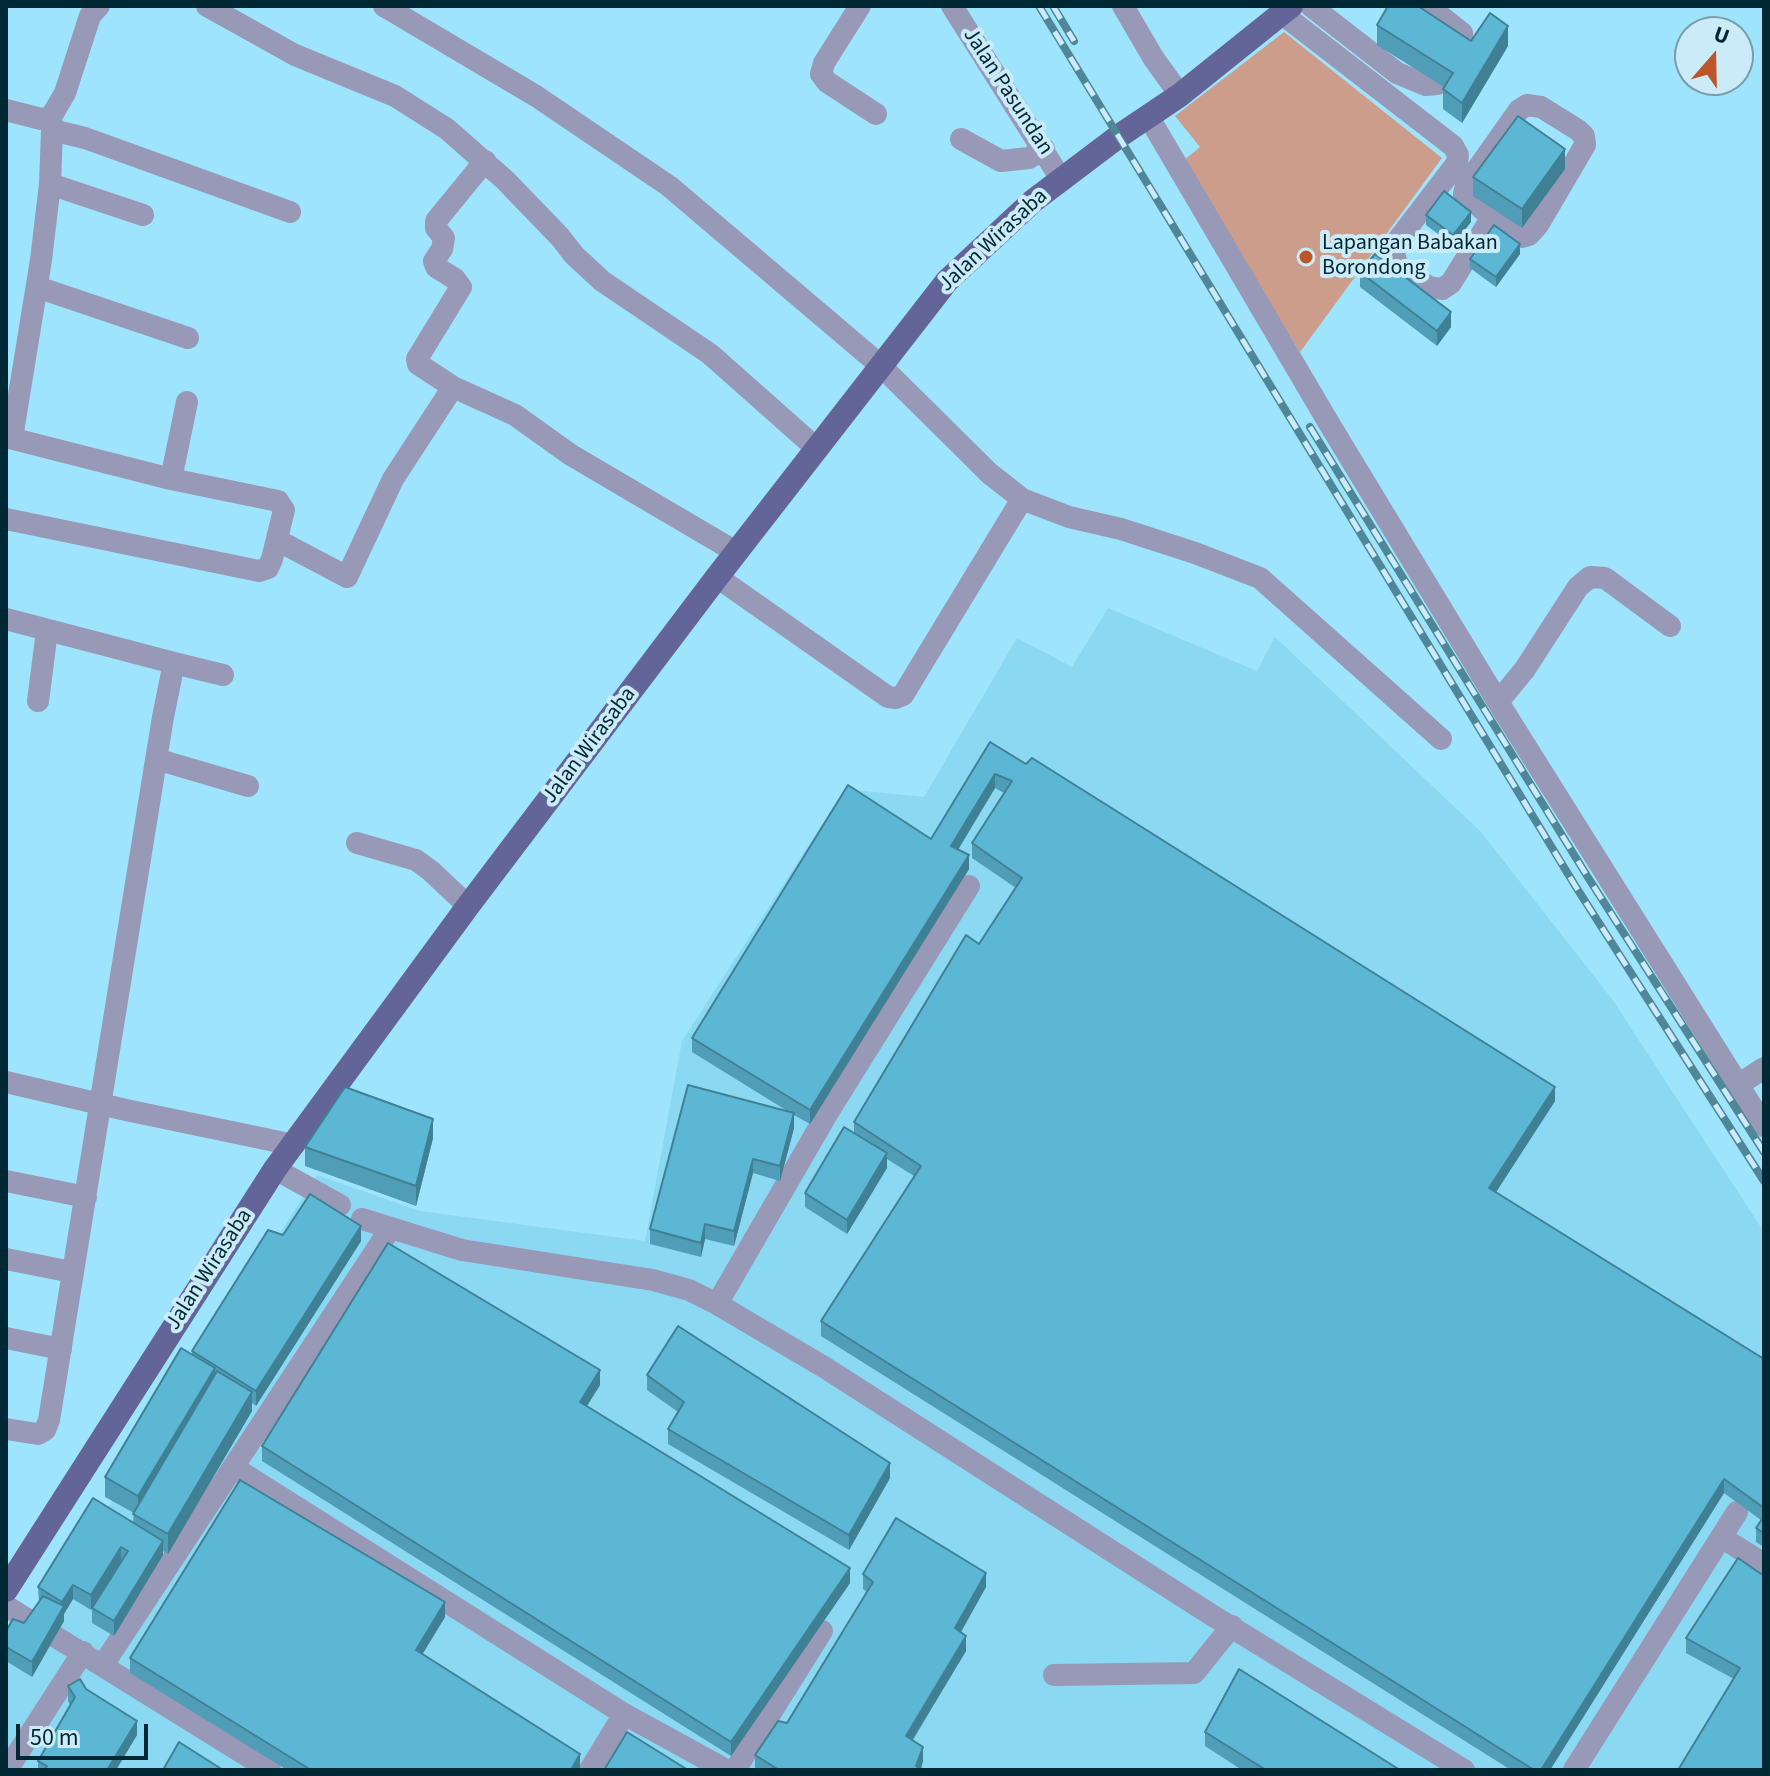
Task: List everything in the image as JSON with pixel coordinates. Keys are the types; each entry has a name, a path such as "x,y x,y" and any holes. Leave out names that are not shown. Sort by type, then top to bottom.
{"main road":[{"name":"Jalan Wirasaba","path":"6,1590 275,1169 468,906 736,552 947,281 1033,201 1180,95 1286,10"}],"street":[{"path":"6,519 259,571 268,568 284,510 278,501 171,479 9,437 37,287 50,184 51,123 65,93 90,16 99,6"},
{"path":"207,6 295,55 395,96 447,129 485,161 602,281 710,354 816,448"},
{"path":"860,6 824,63 821,74 827,82 876,114"},
{"name":"Jalan Pasundan","path":"952,6 1061,179"},
{"path":"1123,6 1154,59 1180,95"},
{"path":"1311,6 1397,73 1426,85 1437,84 1446,78 1463,47 1462,33 1428,6"},
{"path":"390,7 536,96 669,186 880,365 989,473 1022,499 1069,517 1121,529 1195,553 1260,578 1441,739"},
{"path":"1286,10 1453,146 1458,155 1457,163 1398,240 1394,253 1397,265 1429,287 1442,289 1451,283 1492,217"},
{"path":"1527,105 1541,107 1584,136 1583,152 1529,235 1522,237 1515,234 1492,217 1464,194 1466,185 1519,110 1527,105"},
{"path":"6,110 41,119 85,138 290,212"},
{"path":"1148,116 1498,702 1764,1126"},
{"path":"961,139 1001,161 1029,158 1044,149"},
{"path":"485,161 436,221 436,228 444,238 442,249 434,261 436,267 455,279 461,287 416,361 453,387 515,415 571,455 736,552"},
{"path":"50,184 143,215"},
{"path":"37,287 188,338"},
{"path":"277,540 347,577 393,479 453,387"},
{"path":"171,479 187,402"},
{"path":"717,577 888,697 896,698 903,695 1022,499"},
{"path":"1498,702 1544,643 1578,587 1590,577 1605,578 1670,626"},
{"path":"6,619 223,675"},
{"path":"38,701 47,631"},
{"path":"6,1429 31,1435 45,1430 49,1420 174,663"},
{"path":"156,759 248,786"},
{"path":"357,843 416,860 468,906"},
{"path":"717,1304 827,1114 969,886"},
{"path":"1738,1085 1764,1068"},
{"path":"6,1082 294,1145"},
{"path":"275,1169 340,1205"},
{"path":"6,1181 86,1197"},
{"path":"362,1219 462,1250 653,1280 689,1290 824,1367 1464,1770"},
{"path":"103,1665 390,1229"},
{"path":"6,1259 72,1272"},
{"path":"6,1338 61,1349"},
{"path":"233,1467 624,1714 726,1770"},
{"path":"1574,1770 1737,1512"},
{"path":"1721,1537 1764,1564"},
{"path":"6,1606 270,1770"},
{"path":"1054,1675 1194,1673 1232,1626"},
{"path":"735,1770 822,1631"},
{"path":"7,1770 83,1652"},
{"path":"590,1770 624,1714"}],"shaded area":[{"name":"Lapangan Babakan Borondong","path":"1284,32 1442,158 1300,352 1183,161 1200,147 1175,116"},
{"path":"1108,608 1257,671 1275,637 1481,832 1612,999 1764,1232 1764,1770 6,1770 6,1663 35,1623 317,1175 420,1211 645,1241 682,1041 845,789 924,797 1017,638 1072,667"}],"building":[{"path":"1388,6 1418,6 1471,41 1490,13 1508,26 1462,103 1443,89 1453,73 1377,25"},
{"path":"1518,116 1565,149 1522,209 1473,177"},
{"path":"1444,191 1471,212 1453,235 1426,215"},
{"path":"1494,225 1520,244 1496,277 1470,259"},
{"path":"1375,254 1451,312 1437,331 1360,272"},
{"path":"990,742 1026,764 1032,758 1555,1087 1489,1188 1764,1359 1764,1508 1724,1479 1541,1770 1534,1770 821,1321 921,1166 854,1122 966,935 979,944 1022,878 972,843 1012,781 995,774 951,846 969,855 810,1110 692,1038 848,785 931,839"},
{"path":"688,1085 794,1113 780,1166 753,1159 734,1231 705,1224 701,1243 650,1229"},
{"path":"345,1087 433,1119 416,1186 305,1147"},
{"path":"844,1127 887,1153 847,1220 805,1193"},
{"path":"310,1194 361,1226 256,1391 192,1351 268,1230 283,1235"},
{"path":"388,1243 600,1370 580,1402 850,1568 731,1742 262,1446"},
{"path":"678,1326 890,1463 849,1535 668,1429 684,1402 647,1375"},
{"path":"181,1348 215,1368 138,1496 105,1477"},
{"path":"217,1371 252,1392 168,1534 133,1514"},
{"path":"240,1480 445,1602 416,1650 580,1754 571,1770 311,1770 130,1658"},
{"path":"93,1498 163,1541 114,1621 92,1608 128,1551 121,1547 91,1595 73,1585 62,1602 38,1587"},
{"path":"1764,1516 1764,1533 1756,1528"},
{"path":"896,1518 986,1573 955,1628 966,1636 906,1736 923,1747 916,1766 921,1770 779,1770 755,1755 778,1721 787,1723 873,1582 863,1574"},
{"path":"1738,1558 1764,1576 1764,1770 1678,1770 1740,1668 1686,1638"},
{"path":"43,1596 64,1606 32,1662 6,1647 6,1631 13,1619 24,1623"},
{"path":"1239,1669 1400,1770 1266,1770 1205,1732"},
{"path":"80,1679 86,1689 137,1721 107,1770 44,1770 47,1766 38,1761 75,1697 68,1686"},
{"path":"627,1732 688,1770 604,1770"},
{"path":"179,1742 223,1770 163,1770"}],"railway":[{"path":"1039,6 1576,887 1764,1181"},
{"path":"1053,6 1074,41"},
{"path":"1310,427 1589,879 1764,1152"}],"place":[{"name":"Lapangan Babakan Borondong","path":"1306,257"}]}
